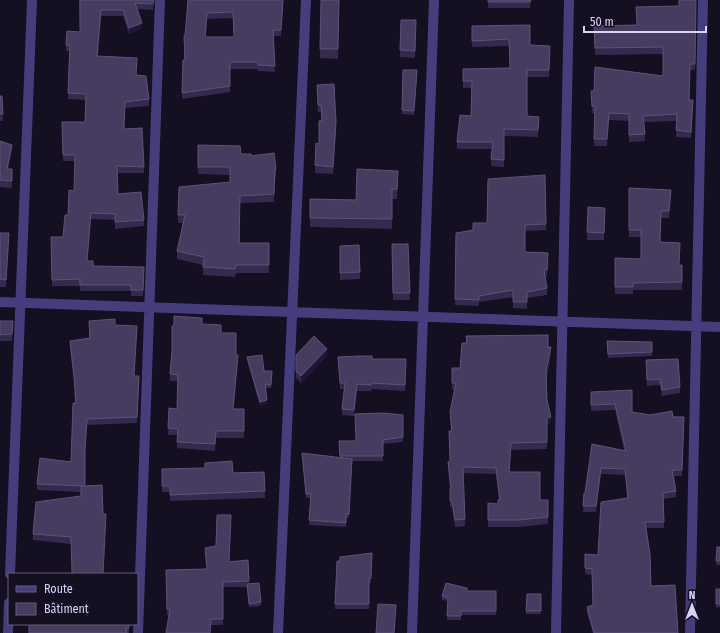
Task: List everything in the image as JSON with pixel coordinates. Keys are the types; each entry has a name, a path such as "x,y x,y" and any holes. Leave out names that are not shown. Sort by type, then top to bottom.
{"street":[{"path":"10,573 32,0"},
{"path":"138,633 160,0"},
{"path":"278,633 306,0"},
{"path":"412,633 434,0"},
{"path":"556,633 569,0"},
{"path":"690,633 704,0"},
{"path":"0,302 720,327"}],"building":[{"path":"80,0 154,0 153,4 135,3 142,23 129,28 123,10 101,10 97,56 137,58 136,75 146,76 149,99 125,102 124,129 142,128 144,167 117,166 118,194 141,192 144,220 115,222 115,214 91,213 87,261 93,261 93,266 144,267 143,290 131,290 131,285 80,285 80,279 52,280 51,237 63,237 65,215 68,215 69,190 74,191 75,155 63,155 62,122 85,122 86,94 68,93 70,45 66,45 67,31 80,32"},
{"path":"188,0 283,0 281,30 273,30 275,66 258,65 258,62 230,62 230,86 182,93 183,60 185,60","holes":["233,12 234,37 205,37 207,13"]},
{"path":"321,0 339,0 338,49 320,49"},
{"path":"488,0 531,0 530,2 488,2"},
{"path":"679,0 696,0 695,64 690,64 689,100 693,100 691,132 676,130 677,114 643,116 645,134 629,135 629,114 609,113 607,139 594,139 595,106 592,106 591,91 594,91 595,67 663,76 663,47 595,48 594,26 637,25 636,7 679,6"},
{"path":"401,20 416,20 415,51 400,50"},
{"path":"530,25 530,45 550,46 549,70 527,70 527,116 539,117 538,130 504,129 504,160 491,159 493,142 457,142 460,115 471,116 472,81 463,81 463,69 510,68 509,39 472,41 472,26"},
{"path":"403,70 417,70 414,111 402,110"},
{"path":"334,84 336,122 333,167 315,165 316,143 319,144 319,121 322,120 321,105 318,105 317,85"},
{"path":"0,96 2,96 3,114 0,114"},
{"path":"0,141 12,145 7,169 12,169 12,181 0,180"},
{"path":"198,145 240,146 241,154 251,154 251,156 274,153 276,169 274,194 240,196 239,243 269,243 269,265 236,265 235,269 203,267 204,257 177,251 185,215 178,215 179,187 230,182 230,167 198,167"},
{"path":"357,169 398,171 397,189 392,189 392,219 310,218 310,199 356,200"},
{"path":"545,175 546,224 525,225 525,252 548,253 547,270 544,270 547,288 527,292 527,302 513,302 513,290 479,296 479,300 455,299 456,233 473,230 473,223 487,223 488,179"},
{"path":"629,188 671,190 669,211 661,211 660,242 680,243 679,265 682,265 682,282 633,283 633,287 615,287 615,258 641,259 641,230 629,230"},
{"path":"588,207 605,208 604,233 587,232"},
{"path":"0,233 9,233 6,280 0,279"},
{"path":"392,244 408,244 410,293 393,293"},
{"path":"359,245 360,272 340,273 340,246"},
{"path":"174,316 202,318 202,324 221,325 221,333 236,333 236,355 238,355 233,409 244,409 244,431 216,431 215,444 177,442 178,429 168,428 169,408 177,409 178,375 170,374 172,326 174,326"},
{"path":"115,319 115,325 137,326 134,376 139,376 137,417 87,419 85,486 102,485 103,514 106,514 103,573 72,573 71,537 33,534 36,502 81,496 81,486 84,486 37,484 40,458 71,462 73,403 76,403 70,341 90,338 89,321"},
{"path":"0,321 13,321 12,334 0,335"},
{"path":"548,335 548,347 551,347 546,372 547,400 551,417 547,418 547,442 511,443 509,472 540,472 540,500 548,500 548,517 518,520 488,520 488,503 498,504 498,500 500,500 496,468 463,467 465,519 455,520 452,501 450,501 451,488 448,462 450,461 449,431 452,431 450,412 456,383 452,383 452,368 460,368 462,343 467,343 466,336"},
{"path":"314,336 327,349 301,376 296,371 296,355"},
{"path":"607,341 652,342 652,352 608,354"},
{"path":"262,355 264,371 272,371 271,385 265,384 267,400 260,402 247,357"},
{"path":"372,356 372,359 406,359 405,385 371,383 371,385 357,384 354,410 342,409 345,383 340,383 338,357"},
{"path":"678,359 680,387 662,390 660,379 647,380 646,360"},
{"path":"632,390 632,412 650,415 672,411 673,417 684,417 682,470 672,470 676,491 663,493 664,522 645,522 650,554 651,586 675,585 678,633 594,633 587,607 593,605 592,569 585,568 585,554 598,555 601,502 628,498 625,469 601,468 596,506 583,506 592,444 626,451 615,404 591,405 591,392"},
{"path":"383,413 403,415 403,437 383,440 383,456 340,456 339,441 356,441 355,414"},
{"path":"302,453 352,459 349,514 346,514 346,523 309,520 311,494 306,494"},
{"path":"232,461 233,473 264,472 265,491 170,495 170,486 162,486 162,469 205,468 205,463"},
{"path":"217,515 231,515 229,562 248,560 249,581 223,582 223,619 211,619 210,633 166,633 170,609 167,609 166,570 207,569 205,548 216,546"},
{"path":"717,547 720,547 720,561 716,561"},
{"path":"372,553 371,578 369,578 369,604 335,604 337,561 340,561 340,557"},
{"path":"259,583 261,602 249,604 247,584"},
{"path":"446,583 467,588 467,591 496,591 496,611 461,611 461,616 447,616 448,598 442,596"},
{"path":"716,589 720,589 720,604 716,604"},
{"path":"527,594 541,594 541,611 526,611"},
{"path":"378,604 396,605 394,633 376,633"},
{"path":"29,625 129,625 129,628 126,628 127,633 29,633"}]}
